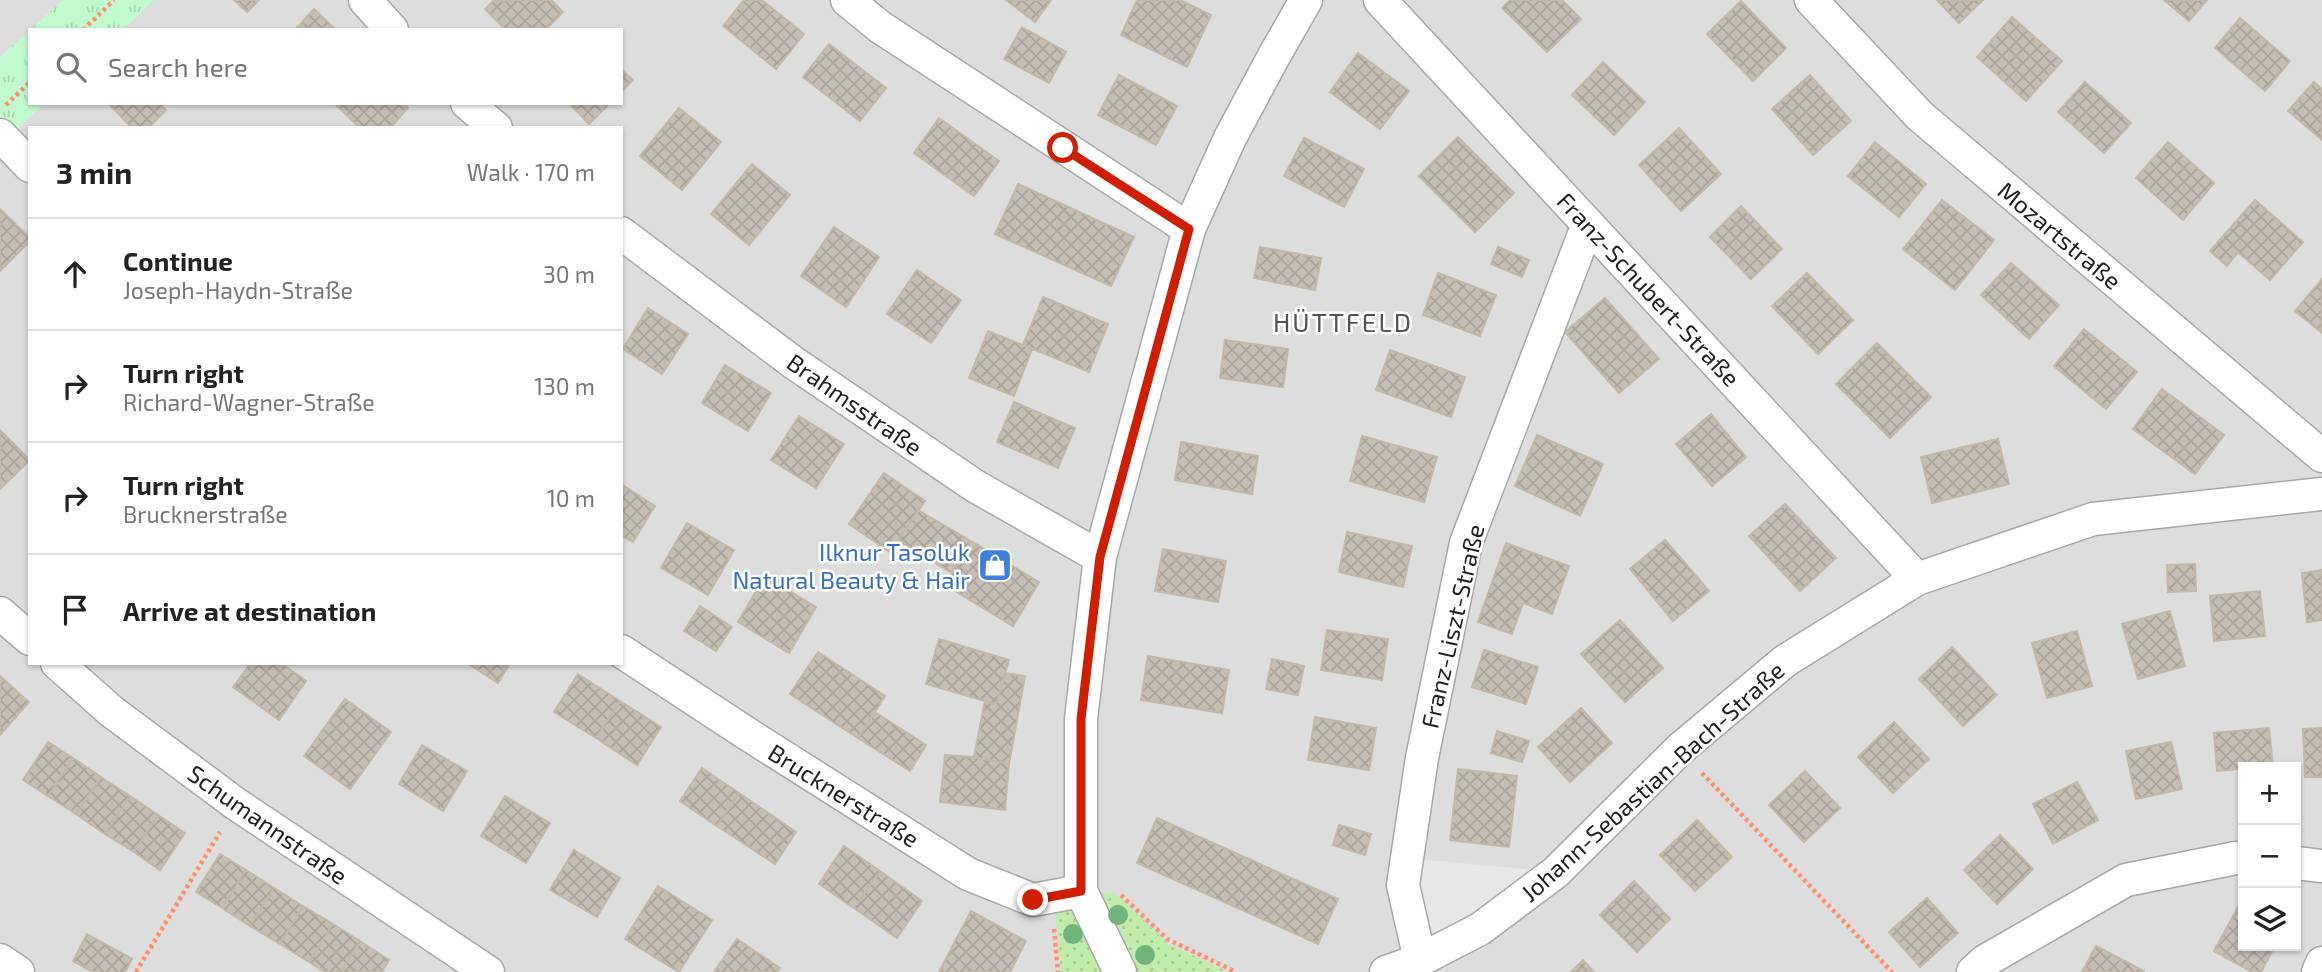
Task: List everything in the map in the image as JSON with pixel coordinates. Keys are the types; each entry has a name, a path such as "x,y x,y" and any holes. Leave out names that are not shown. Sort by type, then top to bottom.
{"street":[{"path":"365,0 390,28"},
{"path":"847,0 880,27 1189,229"},
{"path":"1120,972 1081,891 1081,719 1100,557 1189,229 1230,138 1306,0"},
{"name":"Franz-Schubert-Straße","path":"1380,0 1917,579"},
{"name":"Mozartstraße","path":"1811,0 1920,117 2322,456"},
{"path":"469,105 494,126"},
{"path":"0,135 28,164"},
{"name":"Franz-Liszt-Straße","path":"1420,960 1403,885 1422,758 1466,543 1588,224"},
{"name":"Brahmsstraße","path":"623,234 794,362 975,486 1100,557"},
{"name":"Johann-Sebastian-Bach-Straße","path":"1386,972 1420,960 1480,929 1556,872 1680,749 1785,661 1917,579 2093,519 2322,494"},
{"path":"0,613 28,637"},
{"name":"Brucknerstraße","path":"623,652 968,874 1033,900 1081,891"},
{"name":"Schumannstraße","path":"59,665 111,710 236,804 488,972"},
{"path":"1973,972 1985,961 2126,880 2238,858"},
{"path":"2301,864 2322,866"},
{"path":"0,960 18,972"},
{"path":"2318,972 2322,963"}],"path":[{"path":"85,28 114,0"},
{"path":"0,110 28,84"},
{"path":"1680,749 1892,972"},
{"path":"135,972 236,804"},
{"path":"1081,891 1114,889 1167,939 1237,972"},
{"path":"1051,897 1058,972"}],"shaded area":[{"path":"0,0 2322,0 2322,972 8,972 0,966"},
{"path":"1407,858 1556,872 1420,960"}],"green space":[{"path":"63,0 154,0 124,28 32,28"},
{"path":"28,32 28,105 43,105 12,134 0,117 0,57"},
{"path":"1114,892 1168,944 1228,972 1124,972 1087,896"},
{"path":"1079,896 1115,972 1061,972 1054,901"}],"building":[{"path":"234,0 259,0 247,12"},
{"path":"494,0 551,0 563,12 547,28 504,28 485,9"},
{"path":"744,0 762,0 804,34 776,69 723,26"},
{"path":"1006,0 1051,0 1035,22"},
{"path":"1137,0 1180,0 1211,15 1187,67 1121,35"},
{"path":"1510,0 1562,0 1581,19 1547,52 1502,8"},
{"path":"1937,0 1983,0 1959,23"},
{"path":"2164,0 2207,0 2189,21"},
{"path":"1741,1 1786,48 1753,81 1707,34"},
{"path":"314,9 334,28 297,28"},
{"path":"2012,17 2062,61 2026,101 1977,57"},
{"path":"2240,18 2290,61 2265,91 2215,48"},
{"path":"1022,27 1066,52 1049,83 1004,59"},
{"path":"829,44 886,88 860,121 803,77"},
{"path":"1358,53 1409,91 1380,129 1330,92"},
{"path":"1603,62 1645,102 1614,135 1572,95"},
{"path":"623,71 633,80 623,90"},
{"path":"1119,75 1177,106 1156,145 1098,115"},
{"path":"1810,75 1851,121 1813,155 1772,109"},
{"path":"2085,82 2131,123 2104,153 2058,112"},
{"path":"2314,82 2322,89 2322,140 2288,111"},
{"path":"110,105 161,105 166,110 150,126 130,126"},
{"path":"336,105 405,105 408,108 392,126 358,126"},
{"path":"571,105 608,105 589,124"},
{"path":"679,108 721,142 682,190 640,156"},
{"path":"939,118 999,161 974,196 914,153"},
{"path":"1679,128 1721,174 1681,211 1639,165"},
{"path":"1458,137 1514,193 1475,232 1419,176"},
{"path":"1304,138 1364,169 1344,207 1284,176"},
{"path":"1875,142 1926,184 1899,217 1848,176"},
{"path":"2168,142 2214,183 2183,220 2136,178"},
{"path":"752,164 790,195 749,245 711,214"},
{"path":"1018,184 1134,237 1111,286 995,234"},
{"path":"1942,200 1994,240 1955,290 1903,249"},
{"path":"2255,200 2303,242 2270,280 2238,252 2227,266 2210,251"},
{"path":"1741,206 1782,249 1751,279 1710,237"},
{"path":"0,209 28,236 28,243 0,271"},
{"path":"834,227 879,257 846,307 801,276"},
{"path":"1260,247 1321,258 1315,290 1254,278"},
{"path":"1498,247 1529,260 1522,277 1491,264"},
{"path":"2011,263 2059,305 2029,339 1981,295"},
{"path":"917,270 961,300 931,343 887,314"},
{"path":"1438,273 1496,295 1480,336 1423,315"},
{"path":"1807,273 1853,320 1818,354 1772,306"},
{"path":"2322,279 2322,333 2295,311"},
{"path":"1043,297 1108,324 1089,372 1023,345"},
{"path":"1605,298 1659,359 1619,393 1565,332"},
{"path":"648,308 688,334 662,374 623,349"},
{"path":"2084,329 2137,372 2106,409 2054,366"},
{"path":"988,331 1032,349 1014,396 969,378"},
{"path":"1225,340 1288,349 1283,387 1220,378"},
{"path":"1877,343 1931,397 1890,438 1836,384"},
{"path":"1390,350 1465,377 1451,417 1376,390"},
{"path":"725,365 771,393 748,431 702,403"},
{"path":"2162,389 2224,435 2195,474 2133,429"},
{"path":"1014,402 1075,428 1058,468 997,442"},
{"path":"1711,414 1746,457 1712,486 1676,444"},
{"path":"799,416 844,444 816,488 771,460"},
{"path":"0,430 28,458 28,462 0,489"},
{"path":"1537,435 1603,464 1580,516 1515,486"},
{"path":"1362,436 1437,457 1424,502 1350,481"},
{"path":"1998,439 2009,484 1932,503 1921,457"},
{"path":"1181,442 1258,456 1252,494 1175,480"},
{"path":"884,473 925,501 890,552 849,524"},
{"path":"623,485 655,506 633,542 623,536"},
{"path":"1785,504 1836,558 1800,591 1749,536"},
{"path":"918,510 971,541 952,573 898,540"},
{"path":"687,523 734,550 708,595 661,568"},
{"path":"1347,532 1412,546 1403,587 1339,572"},
{"path":"1665,540 1709,591 1673,621 1630,569"},
{"path":"971,541 1039,582 1013,626 945,585"},
{"path":"1506,543 1569,566 1552,614 1523,603 1512,634 1478,622"},
{"path":"1163,549 1226,561 1218,602 1155,591"},
{"path":"2195,564 2196,591 2168,592 2167,565"},
{"path":"2322,570 2322,620 2307,622 2302,573"},
{"path":"765,576 816,607 789,653 738,622"},
{"path":"2260,591 2265,636 2214,641 2210,596"},
{"path":"700,606 732,627 716,651 684,631"},
{"path":"2170,611 2185,666 2138,679 2122,624"},
{"path":"1620,620 1663,668 1625,702 1581,654"},
{"path":"1327,630 1388,639 1382,680 1321,670"},
{"path":"2077,631 2092,686 2047,698 2032,643"},
{"path":"939,639 1009,660 996,704 926,684"},
{"path":"1952,647 1997,695 1963,726 1919,679"},
{"path":"1484,650 1538,667 1526,704 1472,687"},
{"path":"818,652 885,696 858,738 790,694"},
{"path":"1148,656 1229,670 1222,713 1141,700"},
{"path":"1272,659 1304,666 1298,695 1266,689"},
{"path":"250,665 284,665 306,681 279,720 233,687"},
{"path":"470,665 509,665 498,683"},
{"path":"1005,673 1025,676 1009,764 974,757 985,701 996,704"},
{"path":"578,674 620,701 596,738 554,712"},
{"path":"0,676 29,702 0,735"},
{"path":"345,699 391,732 350,789 304,756"},
{"path":"620,701 661,727 637,765 596,738"},
{"path":"1581,708 1612,743 1570,782 1538,747"},
{"path":"875,712 926,745 910,771 858,738"},
{"path":"1315,717 1376,728 1369,770 1308,760"},
{"path":"1894,722 1929,759 1893,793 1858,757"},
{"path":"2269,728 2273,762 2238,762 2238,769 2217,771 2214,733"},
{"path":"2322,728 2322,777 2305,777 2303,729"},
{"path":"1497,731 1529,741 1522,762 1491,753"},
{"path":"48,742 73,758 48,796 23,780"},
{"path":"2171,742 2182,789 2136,799 2126,751"},
{"path":"422,745 467,771 443,811 399,784"},
{"path":"945,755 1009,764 1005,810 940,802"},
{"path":"73,758 101,777 76,814 48,796"},
{"path":"702,768 739,793 717,826 680,801"},
{"path":"1458,769 1517,776 1509,847 1450,840"},
{"path":"1805,771 1840,808 1804,842 1769,805"},
{"path":"101,777 130,796 105,834 76,814"},
{"path":"2077,782 2098,820 2053,844 2033,804"},
{"path":"739,793 796,832 775,864 717,826"},
{"path":"130,796 158,815 134,852 105,834"},
{"path":"505,796 550,823 526,863 481,836"},
{"path":"158,815 185,833 160,870 134,852"},
{"path":"1157,818 1338,899 1318,944 1137,863"},
{"path":"1697,820 1732,857 1695,891 1660,855"},
{"path":"1339,825 1371,834 1365,855 1333,845"},
{"path":"2000,835 2033,869 1997,904 1964,870"},
{"path":"844,846 880,871 854,908 819,884"},
{"path":"574,850 620,878 597,917 550,890"},
{"path":"220,854 246,870 222,908 196,892"},
{"path":"246,870 274,888 250,926 222,908"},
{"path":"880,871 922,901 897,938 854,908"},
{"path":"1634,881 1670,919 1637,952 1600,915"},
{"path":"658,886 712,920 679,972 625,939"},
{"path":"274,888 303,906 280,944 250,926"},
{"path":"1927,898 1958,933 1920,967 1889,932"},
{"path":"303,906 333,924 309,962 280,944"},
{"path":"2238,907 2238,951 2272,951 2261,972 2252,972 2214,951"},
{"path":"971,911 1026,941 1010,972 939,972"},
{"path":"333,924 360,941 341,972 325,972 309,962"},
{"path":"87,934 132,959 125,972 93,972 73,961"},
{"path":"737,939 780,968 777,972 714,972"},
{"path":"360,941 389,960 382,972 341,972"},
{"path":"2096,946 2144,971 2144,972 2082,972"},
{"path":"1583,960 1594,972 1571,972"}],"place":[{"name":"Ilknur Tasoluk Natural Beauty & Hair","path":"995,565"}],"district":[{"name":"HÜTTFELD","path":"1343,321"}],"route":[{"path":"1033,900 1081,891 1081,719 1100,557 1189,229 1063,148"}]}
